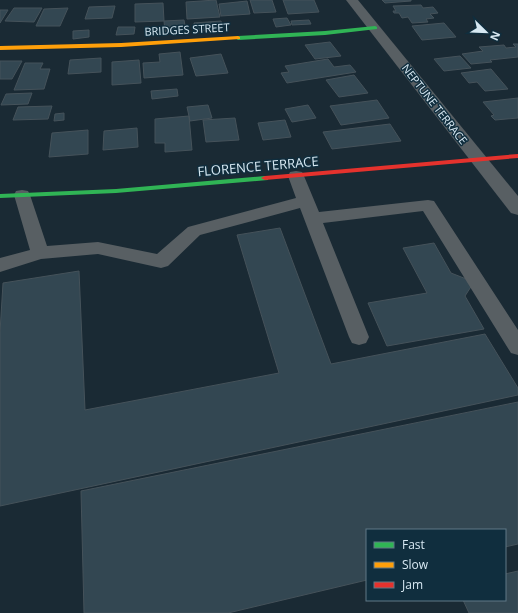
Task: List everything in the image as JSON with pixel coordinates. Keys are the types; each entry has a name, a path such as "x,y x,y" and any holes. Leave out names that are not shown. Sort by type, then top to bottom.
{"street":[{"name":"NEPTUNE TERRACE","path":"352,0 518,209"},
{"name":"BRIDGES STREET","path":"0,48 72,48 350,31 375,28"},
{"name":"FLORENCE TERRACE","path":"0,196 116,191 518,156"}],"lane":[{"path":"296,176 359,337"},
{"path":"22,195 40,253"},
{"path":"0,265 40,253 98,248 161,261 194,231 305,201"},
{"path":"312,219 428,205 518,347"}],"building":[{"path":"216,0 220,17 187,19 186,2"},
{"path":"250,0 272,0 276,12 254,13"},
{"path":"283,0 314,0 319,12 288,14"},
{"path":"382,0 411,0 411,1 385,3"},
{"path":"247,1 250,14 221,16 219,4"},
{"path":"163,3 164,21 135,22 135,4"},
{"path":"421,5 423,8 433,7 438,13 430,14 434,18 426,19 428,22 412,23 408,17 402,18 399,13 394,13 393,11 396,11 393,6"},
{"path":"115,6 112,18 85,19 89,7"},
{"path":"14,8 42,8 34,22 5,21"},
{"path":"68,8 60,26 36,26 44,9"},
{"path":"0,10 8,10 0,23"},
{"path":"287,18 291,25 276,27 273,19"},
{"path":"184,20 186,31 165,32 164,21"},
{"path":"309,20 311,24 292,25 291,21"},
{"path":"221,21 223,29 195,31 194,23"},
{"path":"444,23 456,37 422,40 412,26"},
{"path":"118,27 135,27 134,34 116,35"},
{"path":"89,30 89,37 73,39 73,31"},
{"path":"330,42 341,56 315,59 305,45"},
{"path":"513,44 518,44 518,57 471,64 462,54 483,51 479,47 504,45 506,48 516,47"},
{"path":"180,52 183,75 144,78 143,63 160,62 159,54"},
{"path":"221,54 228,73 196,76 190,58"},
{"path":"460,56 471,68 444,71 434,59"},
{"path":"101,58 101,72 68,74 70,60"},
{"path":"328,59 334,67 350,65 356,72 287,83 281,73 289,72 285,66"},
{"path":"139,60 141,83 112,85 112,62"},
{"path":"0,61 22,61 12,79 0,79"},
{"path":"25,63 43,63 40,69 50,69 44,89 14,90"},
{"path":"491,69 508,89 485,91 477,82 469,83 461,73"},
{"path":"354,75 368,93 339,97 326,80"},
{"path":"177,89 178,96 152,99 151,91"},
{"path":"32,93 28,104 1,105 6,94"},
{"path":"518,98 518,118 495,120 491,116 494,115 483,102"},
{"path":"377,100 389,118 341,125 330,106"},
{"path":"208,105 212,118 190,121 187,107"},
{"path":"308,105 316,118 292,122 285,109"},
{"path":"52,106 48,119 13,120 18,107"},
{"path":"64,113 64,120 54,121 55,114"},
{"path":"189,116 192,150 165,152 165,143 155,143 155,119"},
{"path":"235,118 239,140 206,142 203,120"},
{"path":"285,120 291,137 263,140 258,123"},
{"path":"390,124 401,141 332,149 323,132"},
{"path":"137,128 138,147 103,150 104,131"},
{"path":"88,130 88,154 49,157 52,133"},
{"path":"280,228 331,364 485,334 518,388 518,395 0,506 0,332 3,283 79,271 85,410 279,373 237,235"},
{"path":"434,243 451,273 474,282 465,296 484,329 387,346 368,303 427,293 403,248"},
{"path":"518,402 518,544 506,547 506,529 366,529 366,580 228,613 84,613 81,491"},
{"path":"518,571 518,613 469,613 463,601 506,601 506,574"}],"traffic: fast":[{"path":"238,38 325,33 375,28"},
{"path":"0,196 116,191 265,178"}],"traffic: slow":[{"path":"0,48 121,45 238,38"}],"traffic: jam":[{"path":"265,178 518,156"}]}
